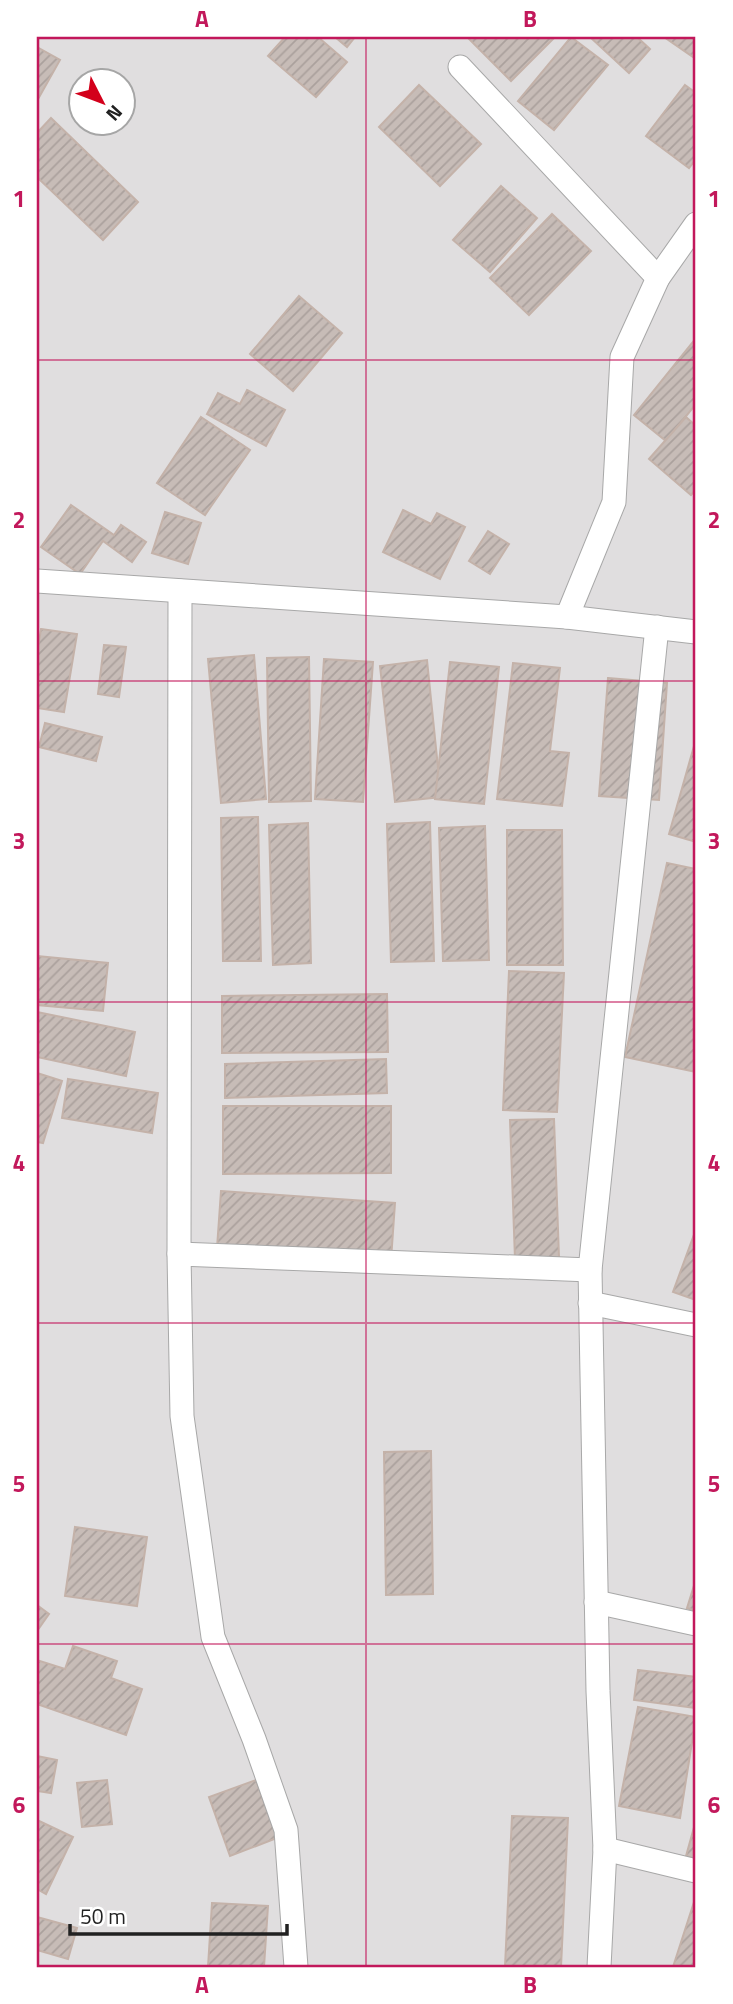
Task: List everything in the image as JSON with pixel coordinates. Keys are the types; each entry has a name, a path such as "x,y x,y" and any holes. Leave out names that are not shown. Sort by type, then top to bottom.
{"street":[{"path":"460,67 658,278"},
{"path":"567,617 614,502 622,357 658,278 696,225"},
{"path":"37,582 567,617 696,632"},
{"path":"180,591 178,1254 182,1416 213,1637 254,1739 286,1830 296,1967"},
{"path":"599,1967 606,1849 596,1602 590,1270 657,628"},
{"path":"178,1254 590,1270"},
{"path":"590,1303 696,1325"},
{"path":"596,1602 696,1624"},
{"path":"606,1849 696,1871"}],"shaded area":[{"path":"37,37 696,37 696,1967 37,1967"}],"building":[{"path":"285,37 318,37 347,62 316,97 268,56"},
{"path":"335,37 355,37 347,47"},
{"path":"555,37 511,81 469,39"},
{"path":"571,37 608,65 554,130 518,101"},
{"path":"590,37 637,37 650,49 629,73"},
{"path":"664,37 696,37 696,59"},
{"path":"37,47 60,60 37,101"},
{"path":"419,85 481,144 440,186 379,127"},
{"path":"685,85 696,93 696,159 689,168 646,136"},
{"path":"51,118 66,132 66,136 70,136 138,202 103,240 37,177 37,133"},
{"path":"501,186 537,218 490,272 453,240"},
{"path":"552,214 591,251 529,315 490,278"},
{"path":"299,296 342,333 293,391 250,354"},
{"path":"696,338 696,404 666,441 634,415"},
{"path":"247,390 285,410 266,446 207,414 218,393 240,404"},
{"path":"201,417 250,450 205,515 157,483"},
{"path":"686,417 696,426 696,489 691,495 649,459"},
{"path":"71,505 114,535 121,525 146,542 132,562 103,541 80,574 41,547"},
{"path":"403,510 431,524 437,513 465,527 440,579 383,552"},
{"path":"165,512 201,523 188,564 152,553"},
{"path":"488,531 509,544 490,574 469,561"},
{"path":"41,629 77,634 64,712 37,708 37,653"},
{"path":"104,645 126,647 119,697 98,694"},
{"path":"254,655 266,799 221,803 208,659"},
{"path":"309,657 311,801 269,802 267,658"},
{"path":"324,659 373,662 363,802 315,799"},
{"path":"427,660 441,797 395,802 380,666"},
{"path":"450,662 499,667 484,804 435,799"},
{"path":"513,663 560,668 550,751 569,753 562,806 497,799"},
{"path":"608,678 667,683 659,800 599,796"},
{"path":"45,723 102,737 96,761 39,747"},
{"path":"696,739 696,842 669,834"},
{"path":"258,817 261,961 223,961 221,818"},
{"path":"430,822 434,961 391,962 387,824"},
{"path":"308,823 311,963 273,965 269,825"},
{"path":"485,826 489,960 443,961 439,828"},
{"path":"507,830 562,830 563,965 507,965"},
{"path":"667,863 696,869 696,1072 625,1057"},
{"path":"37,956 108,963 103,1011 37,1005"},
{"path":"509,971 564,973 557,1112 503,1110"},
{"path":"387,994 388,1052 222,1053 222,996"},
{"path":"37,1012 135,1032 126,1076 37,1057"},
{"path":"386,1059 387,1093 225,1098 225,1064"},
{"path":"37,1073 62,1081 43,1143 37,1142"},
{"path":"68,1079 158,1093 152,1133 62,1118"},
{"path":"223,1106 391,1106 391,1173 223,1174"},
{"path":"554,1119 559,1257 515,1259 510,1120"},
{"path":"221,1191 395,1203 391,1260 217,1248"},
{"path":"696,1229 696,1300 673,1292"},
{"path":"431,1451 433,1594 386,1595 384,1452"},
{"path":"75,1527 147,1537 137,1606 65,1596"},
{"path":"696,1579 696,1611 687,1608"},
{"path":"37,1605 49,1614 37,1631"},
{"path":"73,1646 117,1661 111,1678 142,1689 126,1735 37,1704 37,1660 65,1669"},
{"path":"638,1670 696,1677 696,1708 634,1700"},
{"path":"638,1707 696,1717 680,1818 619,1806"},
{"path":"37,1756 57,1760 51,1793 37,1791"},
{"path":"107,1780 112,1824 82,1827 77,1783"},
{"path":"256,1780 277,1838 230,1856 209,1797"},
{"path":"512,1816 568,1818 561,1967 505,1967"},
{"path":"37,1820 73,1837 46,1894 37,1889"},
{"path":"696,1820 696,1859 686,1856"},
{"path":"694,1902 696,1967 673,1967"},
{"path":"212,1903 268,1906 264,1967 208,1967"},
{"path":"37,1917 77,1928 68,1959 37,1950"}]}
